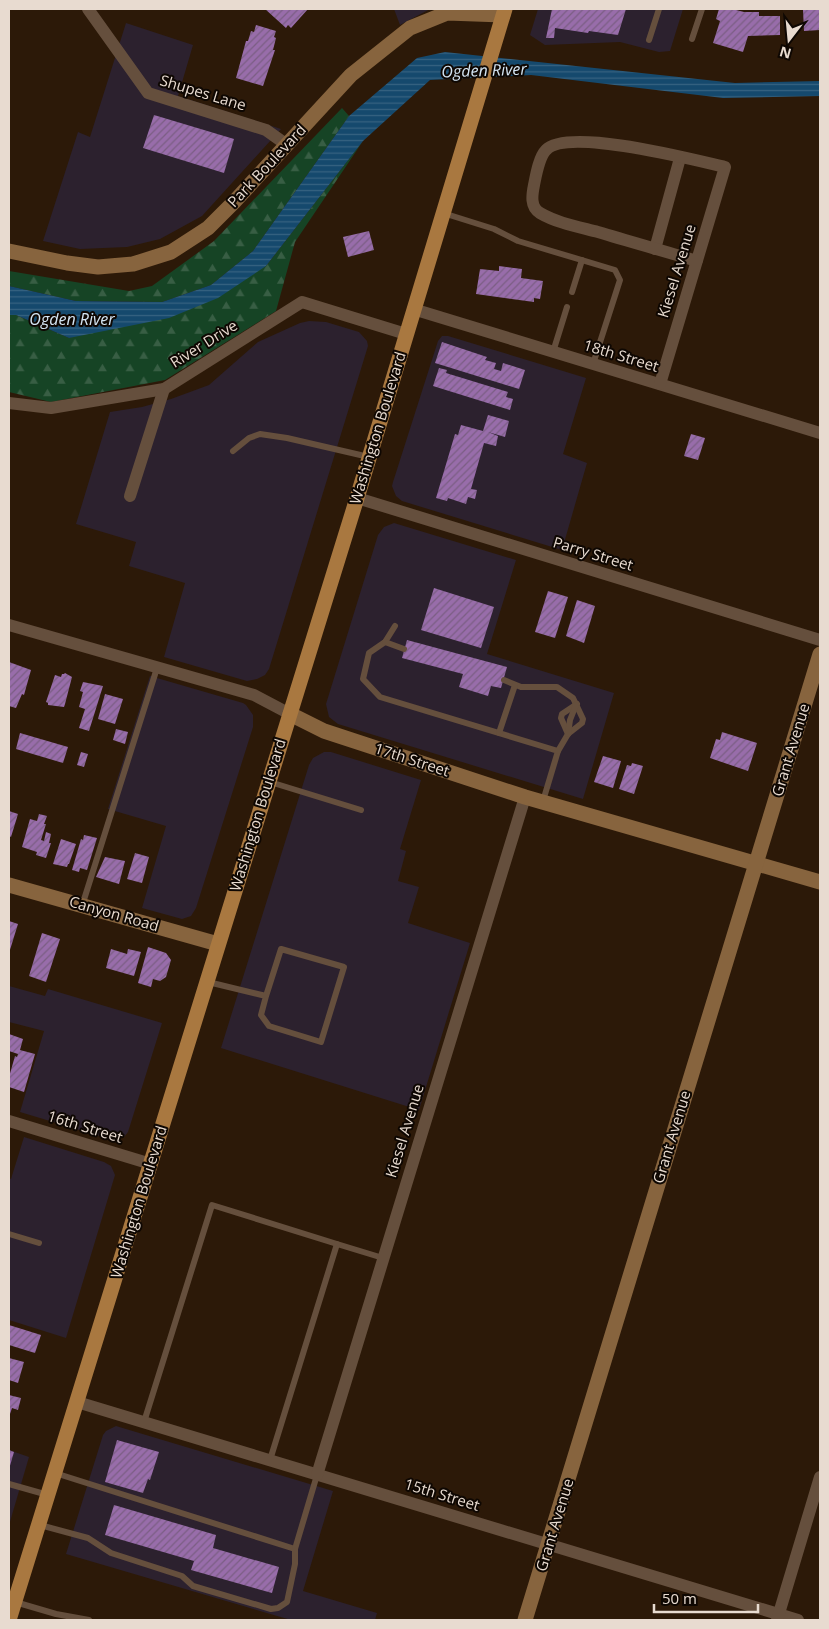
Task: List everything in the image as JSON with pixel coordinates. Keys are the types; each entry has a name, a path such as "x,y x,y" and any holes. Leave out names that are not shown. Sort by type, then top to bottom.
{"main road":[{"name":"Washington Boulevard","path":"9,1620 357,498 504,12"}],"street":[{"name":"Shupes Lane","path":"88,9 148,93 266,130 287,145"},
{"name":"Park Boulevard","path":"9,251 67,263 98,267 133,264 171,252 208,228 351,75 410,28 447,13 504,12"},
{"path":"655,248 680,158 599,143 569,141 545,150 534,182 532,196 533,204 540,213 570,225 697,261"},
{"name":"Kiesel Avenue","path":"660,384 725,167 680,158"},
{"name":"River Drive","path":"9,404 51,408 164,389 302,302 406,334"},
{"name":"18th Street","path":"413,309 820,433"},
{"path":"130,496 164,389"},
{"name":"Parry Street","path":"357,498 820,640"},
{"name":"17th Street","path":"9,625 254,695 324,731 525,797 820,882"},
{"name":"Grant Avenue","path":"526,1620 820,654"},
{"name":"Kiesel Avenue","path":"317,1474 525,797"},
{"name":"Canyon Road","path":"9,885 218,944"},
{"name":"16th Street","path":"9,1121 151,1164"},
{"name":"15th Street","path":"77,1402 317,1474 778,1617 798,1620"},
{"path":"778,1617 820,1477"}],"lane":[{"path":"649,40 659,9"},
{"path":"692,39 702,9"},
{"path":"442,213 494,229 518,241 615,270 620,280 593,364"},
{"path":"572,292 582,260"},
{"path":"553,352 567,307"},
{"path":"232,451 249,438 260,434 287,438 369,457"},
{"path":"394,626 385,642 369,653 364,680 380,697 558,751"},
{"path":"385,642 404,649"},
{"path":"82,906 157,668"},
{"path":"504,680 515,685 530,688 557,688 573,698 583,719 582,723 568,734 558,751 543,802"},
{"path":"500,733 515,685"},
{"path":"568,734 561,718 562,714 576,704"},
{"path":"568,734 570,720 576,704"},
{"path":"268,782 361,810"},
{"path":"280,949 344,967 321,1042 269,1026 261,1015 266,996 280,949"},
{"path":"206,982 266,996"},
{"path":"144,1422 212,1205 384,1258"},
{"path":"9,1234 39,1243"},
{"path":"270,1460 337,1244"},
{"path":"55,1473 294,1548"},
{"path":"38,1525 88,1538 111,1553 182,1576 193,1586 271,1609 278,1608 287,1602 296,1564 294,1548 317,1474"},
{"path":"9,1484 48,1495"},
{"path":"15,1602 56,1614 89,1620"}],"shaded area":[{"path":"394,9 430,9 400,25"},
{"path":"538,9 683,9 670,51 659,52 620,42 545,45 530,35"},
{"path":"126,23 193,45 178,96 281,129 202,216 160,239 127,247 80,249 43,241 78,132 90,137"},
{"path":"309,321 326,322 359,332 367,341 368,346 269,669 265,675 247,681 164,657 185,583 129,566 136,542 76,524 110,412 142,407 209,385 258,342 300,323"},
{"path":"442,336 448,336 586,378 563,454 587,463 562,550 402,501 396,496 392,486 393,482 438,341"},
{"path":"394,523 516,560 487,654 614,693 583,799 338,724 329,717 326,704 378,535 384,527"},
{"path":"150,676 243,703 253,715 253,727 196,908 191,916 182,919 142,908 166,826 108,809"},
{"path":"324,752 331,752 421,780 400,849 406,851 398,881 419,887 408,923 470,943 419,1110 221,1048 309,765 313,758"},
{"path":"9,986 45,996 48,989 162,1023 128,1132 124,1137 113,1140 20,1112 44,1031 9,1022"},
{"path":"24,1137 104,1162 111,1166 115,1175 66,1338 9,1320 9,1178 11,1179"},
{"path":"116,1426 333,1491 303,1591 377,1613 375,1620 291,1620 66,1554 103,1435 106,1431"},
{"path":"9,1450 29,1457 9,1525"}],"green space":[{"path":"342,108 349,116 253,251 211,285 162,302 76,301 9,286 9,271 129,291 152,286 214,241"},
{"path":"363,141 295,242 276,311 165,380 51,402 9,392 9,315 16,315 69,338 266,266"}],"water":[{"name":"Ogden River","path":"445,52 735,83 820,81 820,96 723,98 531,75 430,80 363,141 266,266 218,298 169,318 69,338 16,315 9,315 9,286 76,301 162,302 211,285 253,251 349,116 417,58"}],"building":[{"path":"265,9 308,9 291,28 288,25 286,28"},
{"path":"552,9 626,9 618,35 555,28 554,38 546,38"},
{"path":"719,9 759,12 759,16 780,16 780,35 748,36 743,52 713,43 720,21 716,19"},
{"path":"820,9 820,30 804,31 803,10"},
{"path":"256,25 276,31 273,50 275,50 263,86 236,78 246,41 248,41 251,31 254,32"},
{"path":"154,115 234,139 224,173 143,148"},
{"path":"369,231 374,250 348,257 343,237"},
{"path":"499,266 522,269 521,278 543,281 540,299 534,298 534,302 476,294 480,269 499,271"},
{"path":"442,342 487,357 485,360 496,363 494,369 501,371 503,363 525,370 519,389 435,363"},
{"path":"439,368 447,370 446,373 508,392 506,397 513,399 510,410 433,386"},
{"path":"488,415 509,421 505,437 488,432 498,436 496,446 484,443 471,489 477,490 475,499 468,497 466,504 448,498 447,501 436,498 455,434 458,435 461,425 483,431"},
{"path":"691,434 705,438 698,460 684,456"},
{"path":"434,588 494,607 481,648 421,630"},
{"path":"548,591 568,597 555,638 535,632"},
{"path":"577,600 595,606 584,643 566,636"},
{"path":"407,640 507,667 501,688 491,686 488,696 459,687 463,674 402,658"},
{"path":"9,662 31,670 24,695 22,694 16,708 9,706"},
{"path":"65,673 72,677 64,707 48,705 46,702 55,675 61,677"},
{"path":"83,682 103,686 89,731 79,728 85,709 79,707 83,692 80,691"},
{"path":"105,694 123,699 115,724 98,719"},
{"path":"116,729 128,732 125,744 113,740"},
{"path":"722,732 757,743 748,771 710,758 716,739 720,740"},
{"path":"20,733 68,747 63,763 16,749"},
{"path":"81,752 88,754 84,767 77,765"},
{"path":"603,756 621,761 613,788 594,782"},
{"path":"632,763 643,766 634,794 619,789 627,765 631,766"},
{"path":"9,811 18,814 11,837 9,836"},
{"path":"39,814 47,816 41,840 44,841 46,832 51,834 49,843 51,843 46,858 36,855 37,852 22,847 30,819 37,821"},
{"path":"84,835 97,838 87,870 80,868 79,872 72,870 81,839 83,840"},
{"path":"61,839 76,844 67,867 53,864"},
{"path":"135,853 149,857 142,883 127,879"},
{"path":"105,857 125,861 119,884 96,877"},
{"path":"9,921 18,924 9,953"},
{"path":"42,933 60,939 46,982 29,976"},
{"path":"148,947 166,953 171,960 166,977 160,981 153,979 151,987 138,983"},
{"path":"111,949 127,954 128,949 141,952 134,976 106,968"},
{"path":"9,1034 23,1039 20,1050 35,1054 24,1092 9,1087 9,1077 15,1056 17,1057 18,1054 9,1051"},
{"path":"9,1325 41,1335 35,1353 9,1345"},
{"path":"9,1358 24,1362 18,1383 9,1380"},
{"path":"9,1395 21,1398 18,1410 12,1408 9,1417"},
{"path":"117,1440 159,1452 150,1480 148,1479 143,1493 105,1482"},
{"path":"9,1450 14,1452 9,1469"},
{"path":"114,1505 216,1535 213,1548 279,1567 272,1593 191,1570 194,1561 105,1535"}]}
